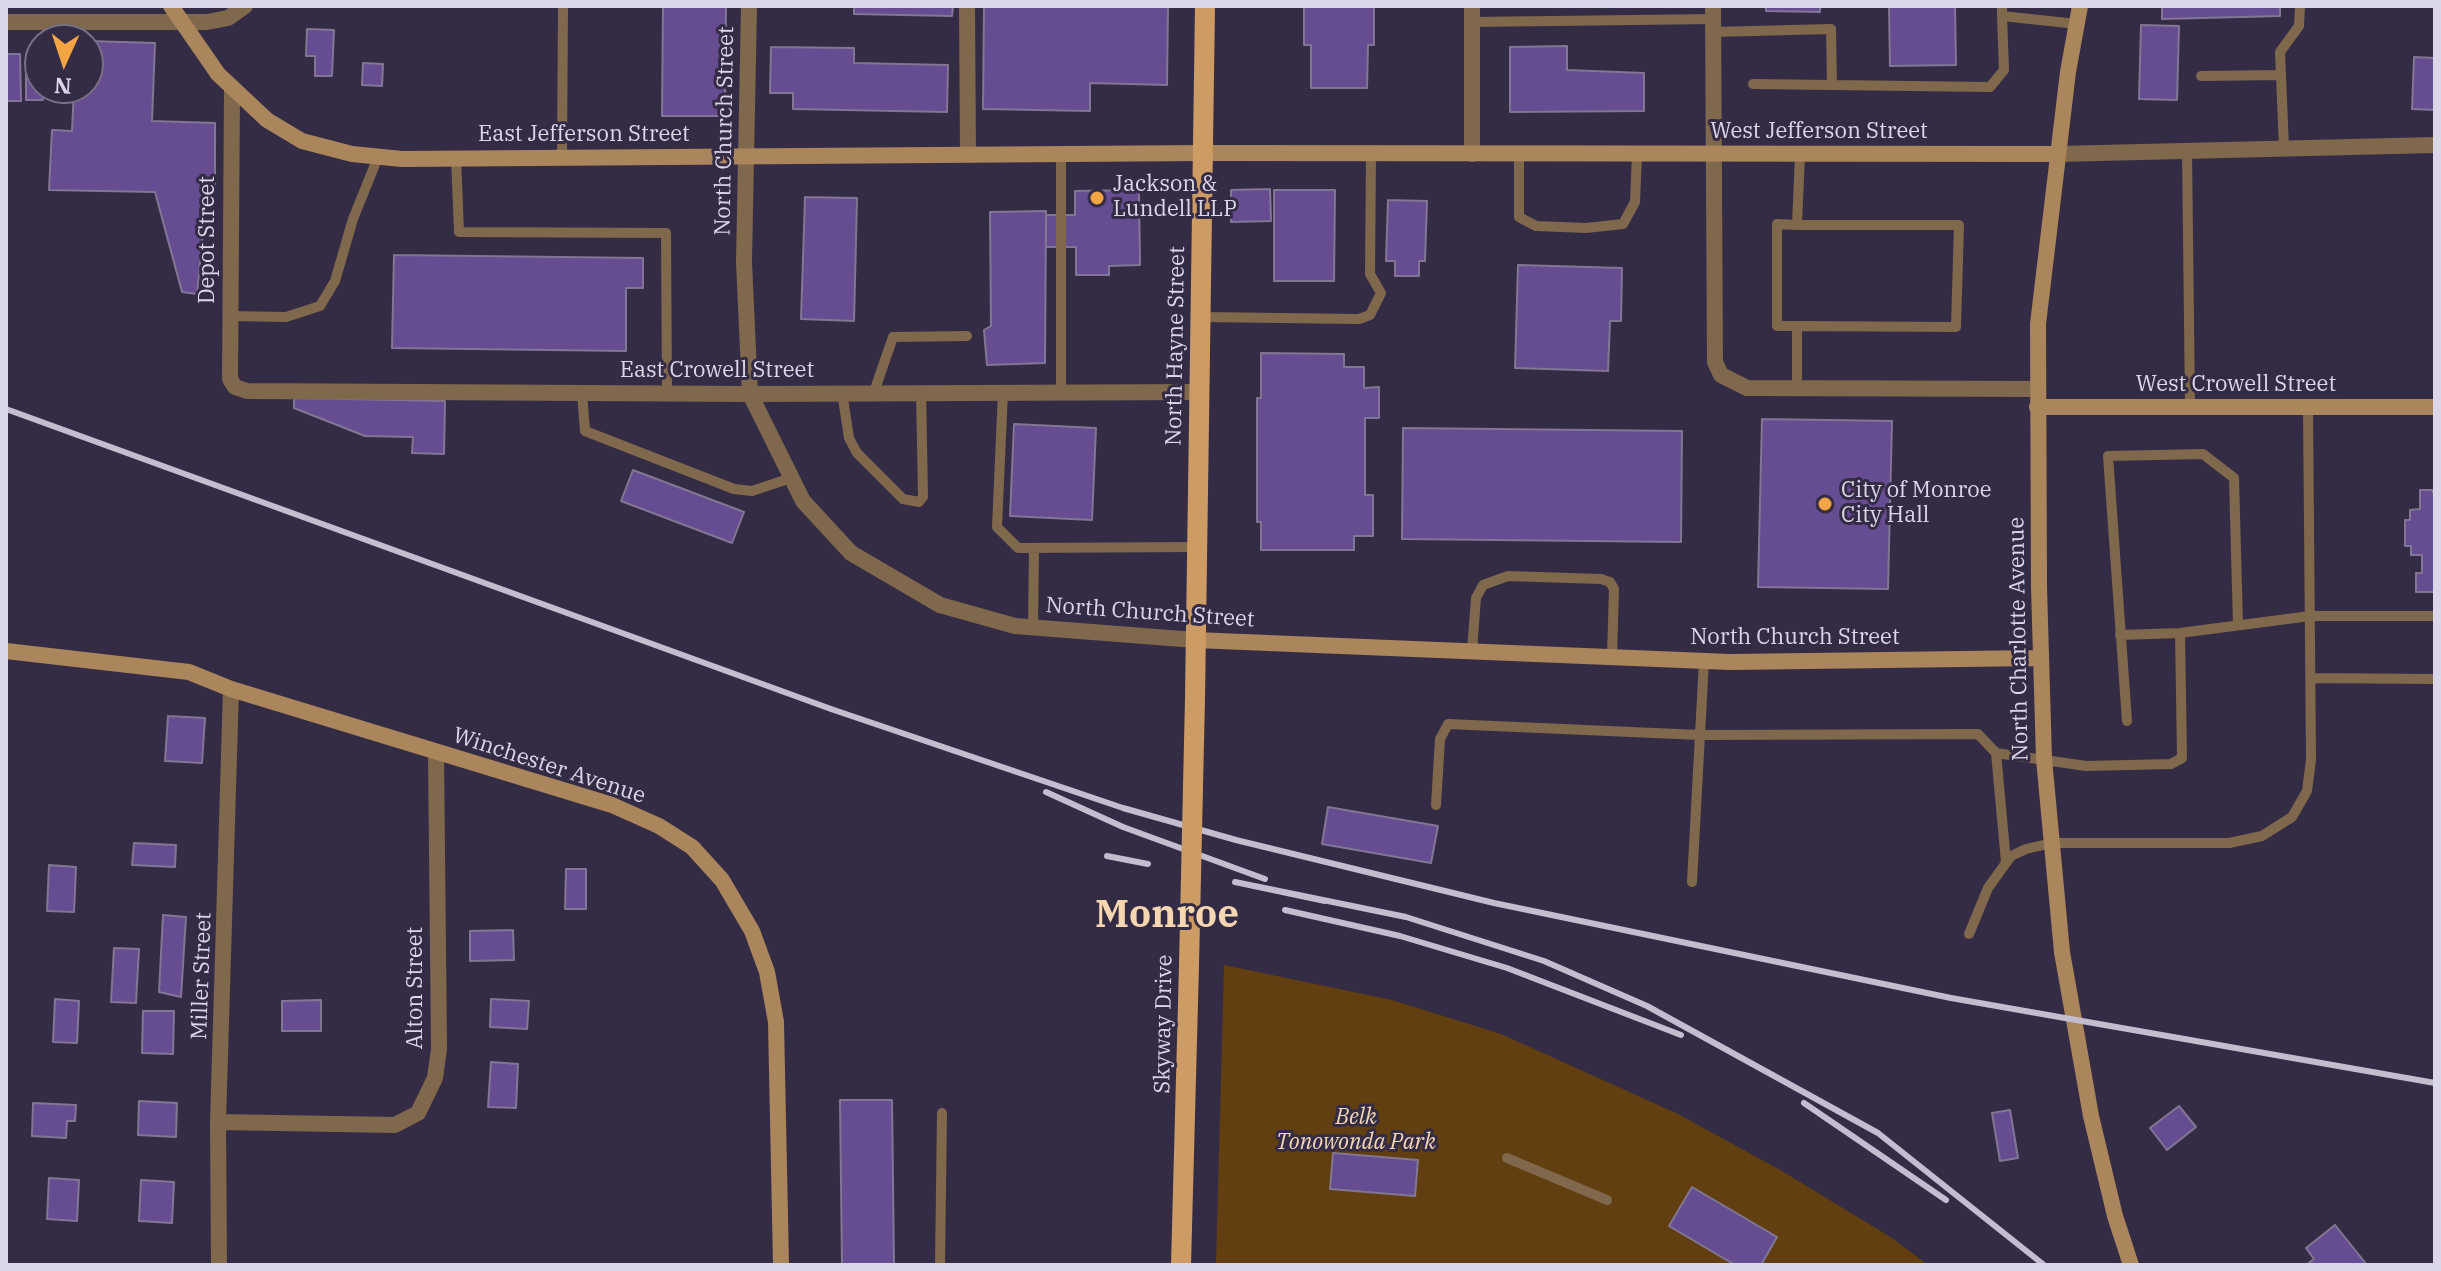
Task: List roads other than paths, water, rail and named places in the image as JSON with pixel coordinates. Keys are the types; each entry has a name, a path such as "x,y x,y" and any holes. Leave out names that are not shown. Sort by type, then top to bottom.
{"main road":[{"name":"East Jefferson Street","path":"171,6 232,90 267,120 302,141 352,154 456,158 1203,153"},
{"name":"North Hayne Street","path":"1195,640 1205,6"},
{"name":"North Charlotte Avenue","path":"2080,6 2058,154 2038,324 2044,759 2062,952 2091,1116 2115,1216 2131,1265"},
{"name":"West Jefferson Street","path":"1203,153 2058,154"},
{"name":"West Crowell Street","path":"2037,407 2435,407"},
{"name":"North Church Street","path":"1195,640 1704,661 2041,658"},
{"name":"Skyway Drive","path":"1181,1265 1195,640"},
{"name":"Winchester Avenue","path":"6,651 189,672 231,689 612,805 659,826 692,847 722,880 757,945 767,972 776,1022 781,1265"}],"street":[{"path":"6,22 183,23 228,18 245,6"},
{"name":"North Church Street","path":"749,6 745,343 750,394 803,501 851,553 895,582 954,610 1033,628 1195,640"},
{"path":"967,6 968,154"},
{"path":"1472,14 1472,154"},
{"path":"1714,19 1715,362 1721,375 1736,385 1797,388 2037,389"},
{"name":"Depot Street","path":"232,90 229,316 230,379 235,387"},
{"name":"West Jefferson Street","path":"2058,154 2435,145"},
{"name":"East Crowell Street","path":"235,387 247,391 750,394 1199,392"},
{"name":"Miller Street","path":"219,1265 218,1122 231,689"},
{"name":"Alton Street","path":"218,1122 395,1125 418,1113 435,1078 439,1049 436,753"}],"lane":[{"path":"562,157 563,6"},
{"path":"2284,148 2280,52 2299,26 2300,6"},
{"path":"1753,84 1990,87 2004,70 2002,11 2077,24"},
{"path":"1472,14 1714,19 1831,29 1832,84"},
{"path":"2201,76 2281,75"},
{"path":"2187,150 2190,407"},
{"path":"1201,317 1359,319 1370,315 1381,293 1370,274 1371,153"},
{"path":"1061,154 1061,391"},
{"path":"1519,154 1519,217 1536,226 1586,228 1623,224 1635,202 1637,154"},
{"path":"1797,225 1800,154"},
{"path":"229,316 286,317 320,306 335,281 353,219 378,157"},
{"path":"456,158 459,232 666,233 667,393"},
{"path":"1777,224 1797,225 1959,225 1956,327 1777,326 1777,224"},
{"path":"1797,326 1797,388"},
{"path":"874,392 893,337 967,336"},
{"path":"842,392 849,438 857,453 903,499 919,502 923,497 921,391"},
{"path":"1003,391 997,527 1018,548 1197,547"},
{"path":"582,393 585,431 734,489 752,491 791,478"},
{"path":"1969,934 1988,888 2006,862 2026,849 2052,843 2229,843 2262,836 2292,817 2307,791 2311,760 2308,407"},
{"path":"2127,721 2108,456 2203,454 2234,478 2238,625"},
{"path":"1033,628 1034,548"},
{"path":"1472,651 1476,598 1483,585 1508,576 1601,579 1610,582 1614,589 1612,657"},
{"path":"2120,635 2180,633 2310,616 2435,616"},
{"path":"1996,753 2086,766 2171,764 2182,758 2180,633"},
{"path":"1692,882 1704,661"},
{"path":"2311,678 2435,679"},
{"path":"1436,805 1440,739 1448,724 1700,735 1978,734 1996,753 2006,862"},
{"path":"940,1265 942,1113"},
{"path":"1507,1158 1607,1200"}],"railway":[{"path":"6,409 831,709 1123,808 1236,840 1494,903 1951,998 2435,1083"},
{"path":"1046,792 1123,827 1265,879"},
{"path":"1107,856 1148,864"},
{"path":"1325,901 1235,882 1406,917 1544,961 1647,1006 1878,1133 2044,1265"},
{"path":"1285,910 1400,936 1507,968 1681,1035"},
{"path":"1804,1103 1946,1200"}],"place":[{"name":"Jackson & Lundell LLP","path":"1097,198"},
{"name":"City of Monroe City Hall","path":"1825,504"}],"district":[{"name":"Monroe","path":"1167,916"}],"park label":[{"name":"Belk Tonowonda Park","path":"1356,1130"}]}
